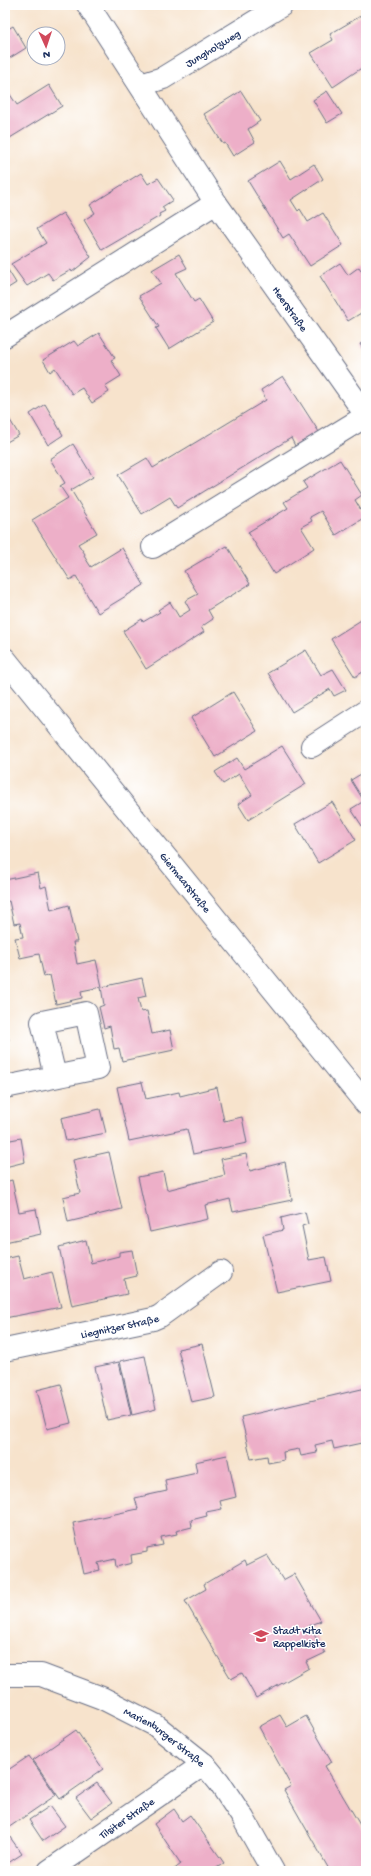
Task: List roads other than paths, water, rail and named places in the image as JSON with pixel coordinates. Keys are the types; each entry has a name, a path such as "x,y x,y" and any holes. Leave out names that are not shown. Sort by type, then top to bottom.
{"street":[{"name":"Heerstraße","path":"88,5 216,203 366,415 153,547"},
{"name":"Jungholzweg","path":"141,85 163,78 282,5"},
{"path":"5,336 216,203"},
{"name":"Giermaarstraße","path":"5,659 366,1104"},
{"path":"312,746 366,711"},
{"path":"5,1087 55,1076"},
{"name":"Liegnitzer Straße","path":"5,1350 153,1319 160,1316 221,1272"},
{"name":"Marienburger Straße","path":"5,1675 41,1675 102,1698 155,1726 204,1764 219,1782 243,1818 273,1871"},
{"name":"Tilsiter Straße","path":"50,1871 204,1764"}],"place":[{"name":"Stadt Kita Rappelkiste","path":"261,1636"}]}
